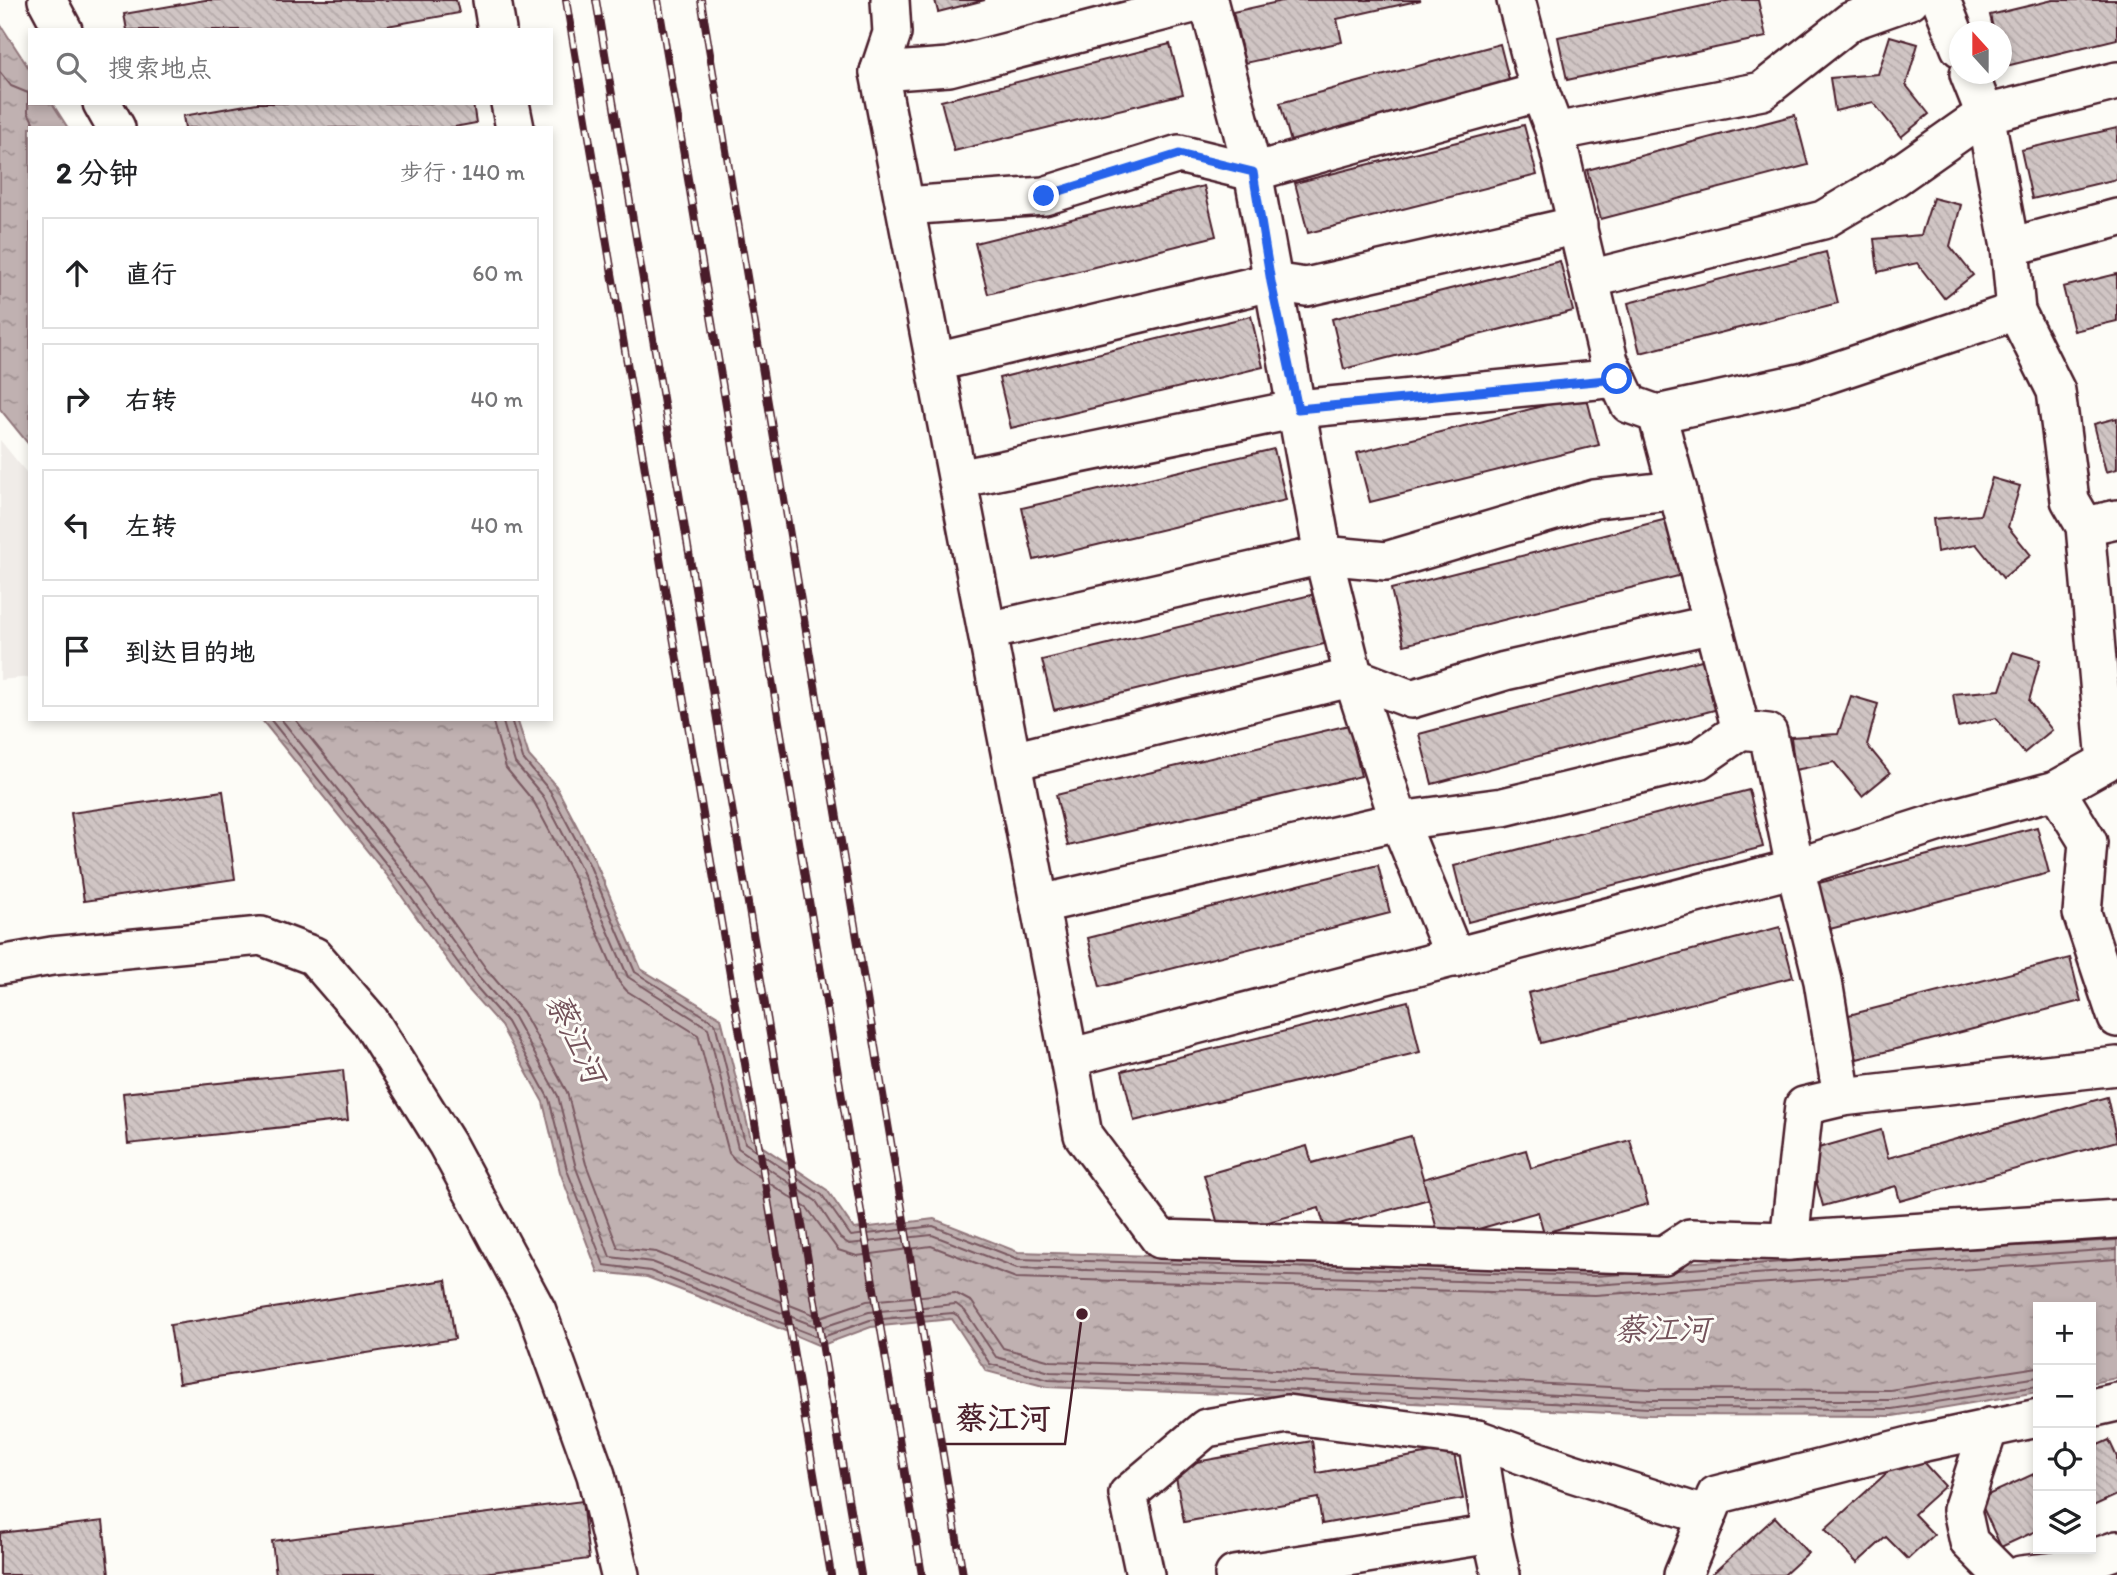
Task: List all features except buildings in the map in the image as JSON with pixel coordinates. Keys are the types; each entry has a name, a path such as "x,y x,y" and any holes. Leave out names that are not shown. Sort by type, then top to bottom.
{"street":[{"path":"47,0 62,28"},
{"path":"492,0 497,28"},
{"path":"890,0 892,33 879,72 1041,904 1083,1135 1160,1239 1664,1255 1689,1238 1789,1241 2117,1219"},
{"path":"879,72 949,67 1208,0 1253,172 1323,555 1354,677 1399,821 1455,958"},
{"path":"1516,0 1539,92 1555,132 1609,361 1629,404 1657,414 1804,382 2016,311"},
{"path":"1555,132 1762,91 1852,21 1910,0"},
{"path":"1941,0 1949,21"},
{"path":"1590,279 1823,220 1894,178 1985,114 2117,81"},
{"path":"1069,1058 1795,868 1955,817 2056,790 2112,763 2101,522 2070,500 2056,391 2016,311 2010,247 1985,114 1973,84"},
{"path":"905,206 1044,196 1179,154 1253,172 1539,92"},
{"path":"104,105 115,126"},
{"path":"510,105 514,126"},
{"path":"2010,247 2117,218"},
{"path":"936,362 1271,282 1306,287 1578,225"},
{"path":"958,479 1298,409 1617,379"},
{"path":"1657,414 1741,730"},
{"path":"988,631 1323,555 1386,561 1595,499 1678,490"},
{"path":"1013,761 1354,677 1411,699 1505,671 1713,624"},
{"path":"1041,904 1399,821 1503,807 1698,760 1741,730 1768,733 1795,868 1823,981 1842,1097"},
{"path":"2056,790 2088,842 2082,913 2117,1018"},
{"path":"0,965 52,956 261,936 314,956 370,1021 447,1144 537,1311 596,1475 621,1575"},
{"path":"1789,1241 1804,1106 1842,1097 2117,1066"},
{"path":"2096,1407 2117,1402"},
{"path":"1145,1575 1128,1494 1206,1428 1287,1414 1477,1439 1707,1516"},
{"path":"1683,1575 1716,1495 1989,1427 2033,1419"},
{"path":"1989,1427 1962,1510 1969,1542 2002,1575"},
{"path":"1477,1439 1501,1575"},
{"path":"1234,1575 1492,1534"},
{"path":"2021,1575 2057,1571 2117,1550"}],"shaded area":[{"path":"0,440 28,475 28,677 0,680"}],"water":[{"path":"0,24 28,67 28,105 53,105 67,126 28,126 28,444 0,409"},
{"path":"263,721 518,721 529,756 556,786 595,861 641,969 721,1018 751,1139 827,1190 854,1229 934,1219 1018,1252 1594,1269 2117,1233 2117,1378 2096,1382 2096,1302 2033,1302 2033,1393 1893,1416 1649,1415 1047,1387 986,1371 952,1319 871,1327 820,1346 647,1277 598,1272 560,1172 543,1102 501,1026 466,987 386,874"}],"railway":[{"path":"566,0 831,1575"},
{"path":"596,0 861,1575"},
{"path":"658,0 922,1575"},
{"path":"701,0 963,1575"}],"place":[{"name":"蔡江河","path":"1082,1314"}],"route":[{"path":"1044,196 1179,154 1253,172 1271,282 1298,409 1617,379"}]}
